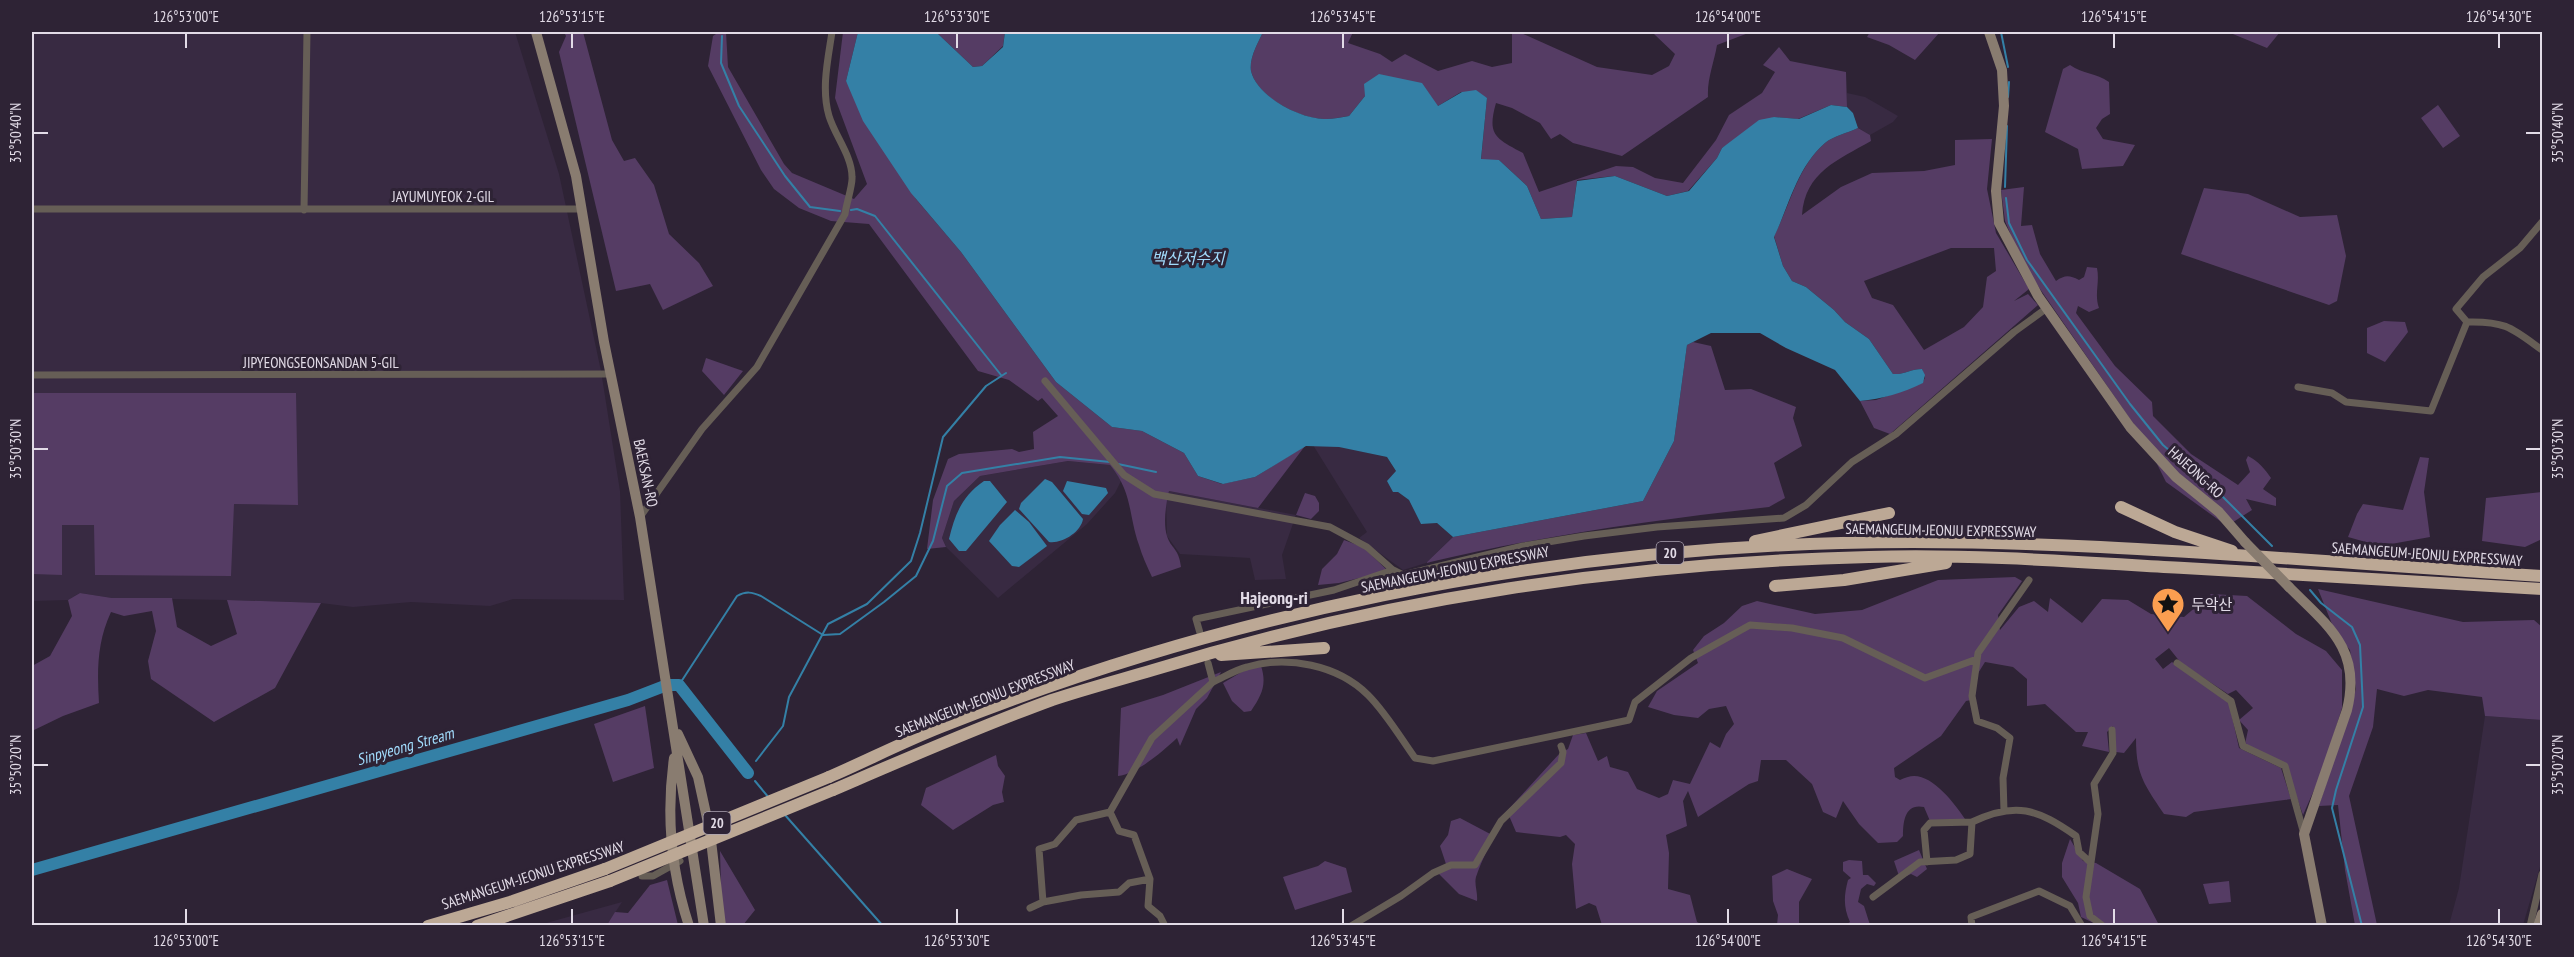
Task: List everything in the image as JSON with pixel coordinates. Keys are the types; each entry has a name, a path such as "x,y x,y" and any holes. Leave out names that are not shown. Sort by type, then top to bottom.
{"highway":[{"path":"2121,507 2175,532 2253,558"},
{"path":"1713,550 1889,513"},
{"name":"SAEMANGEUM-JEONJU EXPRESSWAY","path":"831,784 940,727 1073,679 1220,634 1488,576 1605,559 1841,543 1982,543 2542,576"},
{"name":"SAEMANGEUM-JEONJU EXPRESSWAY","path":"477,926 831,784 1055,699 1187,659 1320,623 1488,590 1587,576 1704,565 1926,556 2018,559 2542,590"},
{"path":"1775,586 1844,579 1934,564 2018,559"},
{"path":"1187,659 1246,652 1324,648"},
{"name":"SAEMANGEUM-JEONJU EXPRESSWAY","path":"428,926 607,875"}],"main road":[{"name":"BAEKSAN-RO","path":"536,32 576,176 610,374 640,517 704,926"},
{"name":"HAJEONG-RO","path":"1989,32 2002,70 2004,106 1996,191 1999,223 2047,308 2130,427 2176,477 2219,512 2341,641 2348,656 2352,691 2304,834"},
{"path":"672,723 698,777 720,926"},
{"path":"676,746 669,804 677,863 677,881 689,926"},
{"path":"2304,834 2322,926"},
{"path":"2538,926 2542,914"}],"street":[{"path":"304,210 307,32"},
{"path":"640,517 702,429 757,367 845,214 849,188 853,179 846,154 829,115 825,80 832,32"},
{"name":"JAYUMUYEOK 2-GIL","path":"32,209 582,209"},
{"path":"2467,322 2456,309 2483,277 2520,248 2542,222"},
{"path":"1045,381 1124,475 1154,494 1330,527 1366,547 1393,570 1403,575 1523,546 1584,536 1657,527 1784,518 1806,505 1852,462 1896,434 2014,332 2047,308"},
{"path":"2467,322 2492,321 2509,326 2542,350"},
{"path":"2298,387 2332,393 2346,402 2431,411 2467,322"},
{"name":"JIPYEONGSEONSANDAN 5-GIL","path":"32,375 610,374"},
{"path":"1200,633 1196,619 1334,590 1393,570"},
{"path":"2004,811 2003,778 2010,738 1997,728 1977,721 1972,696 1978,653 2029,580"},
{"path":"1043,902 1039,849 1055,844 1076,820 1110,812 1152,738 1213,682 1245,667 1266,663 1323,668 1345,676 1368,695 1415,758 1433,761 1629,720 1635,702 1691,658 1750,625 1792,628 1843,638 1925,678 1977,659"},
{"path":"1208,663 1213,682"},
{"path":"2177,663 2231,701 2243,746 2284,766 2304,834"},
{"path":"2103,926 2090,916 2086,897 2098,814 2094,784 2113,753 2112,729"},
{"path":"1351,926 1401,896 1433,873 1451,865 1475,864 1501,821 1561,763 1563,752 1561,746"},
{"path":"1927,862 1924,830 1930,824 1972,822 2004,811 2023,810 2042,814 2076,836 2079,852 2090,862"},
{"path":"1110,812 1119,831 1134,835 1150,879 1148,906 1160,916 1165,926"},
{"path":"1873,897 1920,862 1956,860 1970,854 1972,822"},
{"path":"642,876 653,876 677,863"},
{"path":"2530,926 2542,874"},
{"path":"1030,908 1043,902 1081,895 1119,892 1129,883 1150,879"},
{"path":"1972,926 1971,917 2039,891 2070,906 2082,926"}],"shaded area":[{"path":"32,32 515,32 559,174 601,371 620,491 624,600 513,599 490,606 411,602 353,607 321,603 112,598 80,593 68,600 32,601"},
{"path":"564,32 583,32 612,140 624,161 635,158 654,185 669,234 699,263 713,286 663,310 650,284 616,291 559,52 566,36"},
{"path":"719,32 726,32 728,67 784,164 792,173 854,199 867,184 835,98 843,32 858,32 846,81 916,199 961,252 1056,382 1112,427 1142,431 1184,453 1198,476 1222,484 1255,477 1305,446 1258,508 1169,491 1165,526 1169,540 1179,556 1181,567 1152,577 1140,549 1123,485 1110,465 1068,461 980,476 954,501 942,538 946,547 927,549 933,500 948,459 959,454 1012,449 1019,452 1034,449 1033,432 1058,416 1042,398 1038,401 1009,380 978,371 869,224 831,221 799,208 774,189 761,170 708,66 713,36"},
{"path":"936,32 1005,32 1003,46 982,66 973,67"},
{"path":"1263,32 1353,32 1348,43 1380,54 1392,62 1405,54 1438,71 1472,61 1492,67 1512,63 1512,32 1519,32 1597,67 1652,75 1669,66 1675,54 1654,34 1657,32 1751,32 1717,45 1708,97 1622,156 1573,143 1560,134 1551,139 1540,123 1512,108 1496,103 1493,129 1500,139 1523,153 1539,192 1616,166 1633,167 1655,178 1683,183 1716,140 1729,115 1762,93 1775,72 1763,65 1779,47 1790,61 1846,72 1847,107 1831,105 1798,119 1774,117 1722,148 1717,158 1688,191 1667,196 1615,176 1577,180 1572,217 1541,219 1527,186 1499,160 1481,160 1487,98 1461,92 1438,106 1365,96 1349,116 1326,119 1305,116 1271,98 1255,81 1251,71 1251,61"},
{"path":"1870,32 1940,32 1915,60 1889,45 1867,37"},
{"path":"2228,32 2280,32 2267,48"},
{"path":"2070,65 2109,82 2110,114 2102,119 2096,128 2103,139 2135,145 2123,166 2082,169 2078,149 2045,132 2063,69"},
{"path":"1847,93 1865,97 1898,116 1893,122 1870,135 1858,128 1853,113 1847,107"},
{"path":"2438,105 2460,136 2443,148 2421,118"},
{"path":"1858,128 1870,135 1871,141 1835,161 1816,178 1804,200 1802,215 1841,187 1872,173 1924,171 1955,165 1955,140 1992,139 1987,189 1996,233 2029,289 2014,301 2028,294 2038,305 1890,434 1874,428 1860,401 1876,400 1922,383 1925,378 1922,369 1893,374 1869,339 1845,322 1806,287 1792,281 1783,266 1774,236 1807,163 1825,143 1836,136","holes":["1951,248 1994,248 1996,271 1987,277 1983,307 1964,327 1924,350 1893,305 1872,298 1864,281"]},
{"path":"2024,187 2021,226 2032,225 2040,254 2056,281 2067,276 2079,280 2084,277 2087,267 2097,268 2099,308 2089,312 2078,306 2076,313 2115,366 2152,402 2153,416 2191,454 2238,485 2250,472 2246,460 2248,456 2255,460 2271,478 2263,489 2276,498 2276,506 2246,499 2252,510 2227,526 2166,482 2146,442 2020,257 2005,221 2001,190"},
{"path":"2204,188 2248,194 2300,217 2337,215 2346,256 2337,301 2329,305 2181,254"},
{"path":"2384,321 2405,322 2408,332 2385,362 2367,353 2367,328"},
{"path":"1693,342 1711,346 1725,390 1751,389 1796,407 1793,418 1802,446 1774,463 1785,498 1769,507 1596,530 1468,553 1426,563 1453,537 1643,501 1674,441 1687,345"},
{"path":"706,358 743,371 724,395 702,371"},
{"path":"33,393 296,393 298,505 234,504 231,576 95,575 94,525 62,525 62,575 33,574"},
{"path":"1313,445 1336,446 1387,457 1396,471 1398,492 1409,500 1421,524 1437,523 1453,537 1426,563 1403,570 1359,538 1367,532"},
{"path":"2420,457 2429,458 2424,492 2430,537 2380,546 2348,537 2363,504 2403,510"},
{"path":"1068,461 1110,465 1122,479 1115,493 1087,524 998,598 946,547 942,538 954,501 980,476"},
{"path":"1169,491 1296,515 1282,555 1286,579 1255,580 1250,558 1180,554 1167,536 1166,502"},
{"path":"2542,492 2542,539 2525,547 2482,541 2486,498"},
{"path":"1305,493 1315,496 1319,503 1319,511 1311,519 1296,515"},
{"path":"1344,540 1363,547 1388,571 1339,583 1318,585 1322,569 1337,554"},
{"path":"2015,577 2022,581 1998,615 2000,630 2019,607 2034,601 2048,612 2050,598 2082,623 2102,599 2128,600 2151,614 2184,617 2211,594 2247,596 2296,634 2326,651 2342,670 2342,708 2322,772 2303,815 2285,764 2245,744 2248,730 2239,720 2253,708 2236,690 2228,694 2181,663 2169,648 2155,659 2163,669 2172,662 2229,703 2239,748 2281,768 2291,799 2194,812 2186,817 2164,814 2142,779 2136,751 2136,738 2124,753 2116,752 2113,726 2107,732 2109,752 2082,746 2088,732 2076,732 2045,704 2027,706 2027,679 2013,667 1985,662 1972,683 1971,700 1966,701 1941,736 1894,768 1895,777 1900,780 1914,776 1922,777 1936,786 1950,799 1965,819 1930,821 1924,807 1918,806 1906,814 1903,836 1897,842 1878,843 1859,824 1843,801 1836,818 1823,812 1812,784 1786,760 1761,760 1758,781 1749,784 1698,817 1688,791 1683,801 1687,826 1666,835 1669,853 1668,889 1690,895 1697,922 1703,925 1602,925 1596,906 1589,903 1576,909 1572,864 1575,844 1566,835 1560,837 1516,832 1507,811 1560,753 1568,749 1573,735 1586,733 1598,761 1607,756 1610,767 1628,772 1637,789 1659,798 1668,794 1673,780 1690,784 1710,742 1720,748 1726,734 1734,724 1726,706 1709,709 1698,718 1674,715 1648,707 1657,691 1698,663 1693,650 1704,636 1724,623 1742,606 1757,601 1815,614 1862,610 1938,580"},
{"path":"2318,589 2463,622 2534,620 2542,627 2542,720 2485,716 2482,697 2428,690 2404,696 2377,689 2373,727 2349,796 2377,925 2355,925 2345,870 2338,805 2319,806 2356,689 2350,650 2336,634"},
{"path":"80,593 112,598 172,598 177,627 211,646 237,634 227,600 321,603 275,688 214,722 151,679 148,661 156,631 152,611 124,616 111,612 103,634 99,657 99,703 63,716 32,731 32,666 50,656 72,616 68,600"},
{"path":"1261,666 1264,678 1261,694 1251,711 1244,712 1232,701 1223,683 1245,670"},
{"path":"1221,672 1207,698 1196,709 1180,746 1177,738 1141,767 1118,776 1121,708 1163,695"},
{"path":"645,706 654,768 613,782 594,724"},
{"path":"2485,716 2542,720 2540,867 2523,925 2449,925 2459,888"},
{"path":"996,755 998,766 1005,776 1002,792 1004,802 993,805 953,830 921,805 926,788"},
{"path":"1460,818 1494,836 1476,877 1477,901 1459,894 1438,873 1446,864 1440,846 1448,835 1451,821"},
{"path":"2070,839 2083,861 2096,863 2140,889 2159,925 2098,925 2081,917 2078,903 2062,877 2062,863"},
{"path":"1919,850 1927,869 1917,877 1911,874 1900,879 1894,861"},
{"path":"720,851 755,910 743,925 722,925"},
{"path":"1325,861 1346,868 1352,892 1295,910 1283,877 1318,866"},
{"path":"1862,861 1863,875 1868,875 1876,883 1874,886 1867,884 1861,889 1858,902 1864,906 1870,925 1845,925 1850,922 1845,901 1848,880 1851,878 1843,871 1843,862"},
{"path":"1787,869 1812,879 1799,902 1799,925 1777,925 1778,915 1773,901 1772,876"},
{"path":"667,880 678,925 607,925 615,912 628,913 650,885"},
{"path":"2229,881 2231,902 2209,904 2203,884"},
{"path":"622,902 607,925 539,925"}],"water":[{"name":"백산저수지","path":"858,32 936,32 973,67 982,66 1003,47 1005,32 1263,32 1251,61 1251,71 1255,81 1271,98 1282,105 1305,116 1316,118 1349,116 1365,96 1364,84 1379,74 1422,83 1438,106 1462,92 1476,90 1487,98 1481,159 1499,160 1527,186 1541,219 1572,217 1577,181 1615,176 1667,196 1689,191 1717,158 1722,148 1759,120 1774,117 1799,119 1831,105 1847,107 1853,113 1858,128 1836,136 1825,143 1807,163 1774,237 1783,266 1792,281 1806,287 1845,322 1869,339 1893,374 1922,369 1925,375 1923,383 1892,395 1860,401 1835,370 1786,348 1760,333 1711,333 1687,345 1674,441 1643,501 1453,537 1437,523 1421,524 1409,500 1398,492 1393,492 1387,481 1396,471 1387,457 1339,447 1306,446 1255,477 1223,484 1198,476 1184,453 1142,431 1112,427 1056,382 961,252 911,193 863,121 846,81"},
{"path":"1045,479 1052,482 1083,519 1075,533 1060,541 1049,542 1019,509 1021,503"},
{"path":"984,481 990,481 1007,502 966,551 959,551 949,539 954,522 965,499"},
{"path":"1067,481 1106,488 1108,493 1089,515 1082,514 1063,491"},
{"path":"1015,510 1029,522 1047,546 1019,567 1012,566 989,541 1000,525"}],"waterway":[{"path":"2001,32 2008,67"},
{"path":"722,36 721,63 739,106 785,176 810,207 840,211"},
{"path":"2008,97 2009,82"},
{"path":"2005,187 2007,126"},
{"path":"2006,198 2009,223 2027,260 2130,404 2163,445 2217,491 2272,546"},
{"path":"851,210 857,209 875,216 1001,375"},
{"path":"756,761 783,726 789,697 828,624 867,604 911,561 943,437 986,386 1006,373"},
{"path":"679,685 740,594 749,593 761,596 823,635 840,634 884,602 916,576 933,541 947,486 962,473 1060,457 1110,462"},
{"path":"1118,464 1156,472"},
{"path":"2310,590 2321,603 2352,627 2360,645 2363,707 2332,808 2362,926"},
{"name":"Sinpyeong Stream","path":"32,870 628,700 667,685 679,685 748,773"},
{"name":"Sinpyeong Stream","path":"747,772 749,768"},
{"path":"755,781 769,798"},
{"path":"785,815 883,926"}],"place":[{"name":"두악산","path":"2168,633"}],"district":[{"name":"Hajeong-ri","path":"1274,597"}]}
